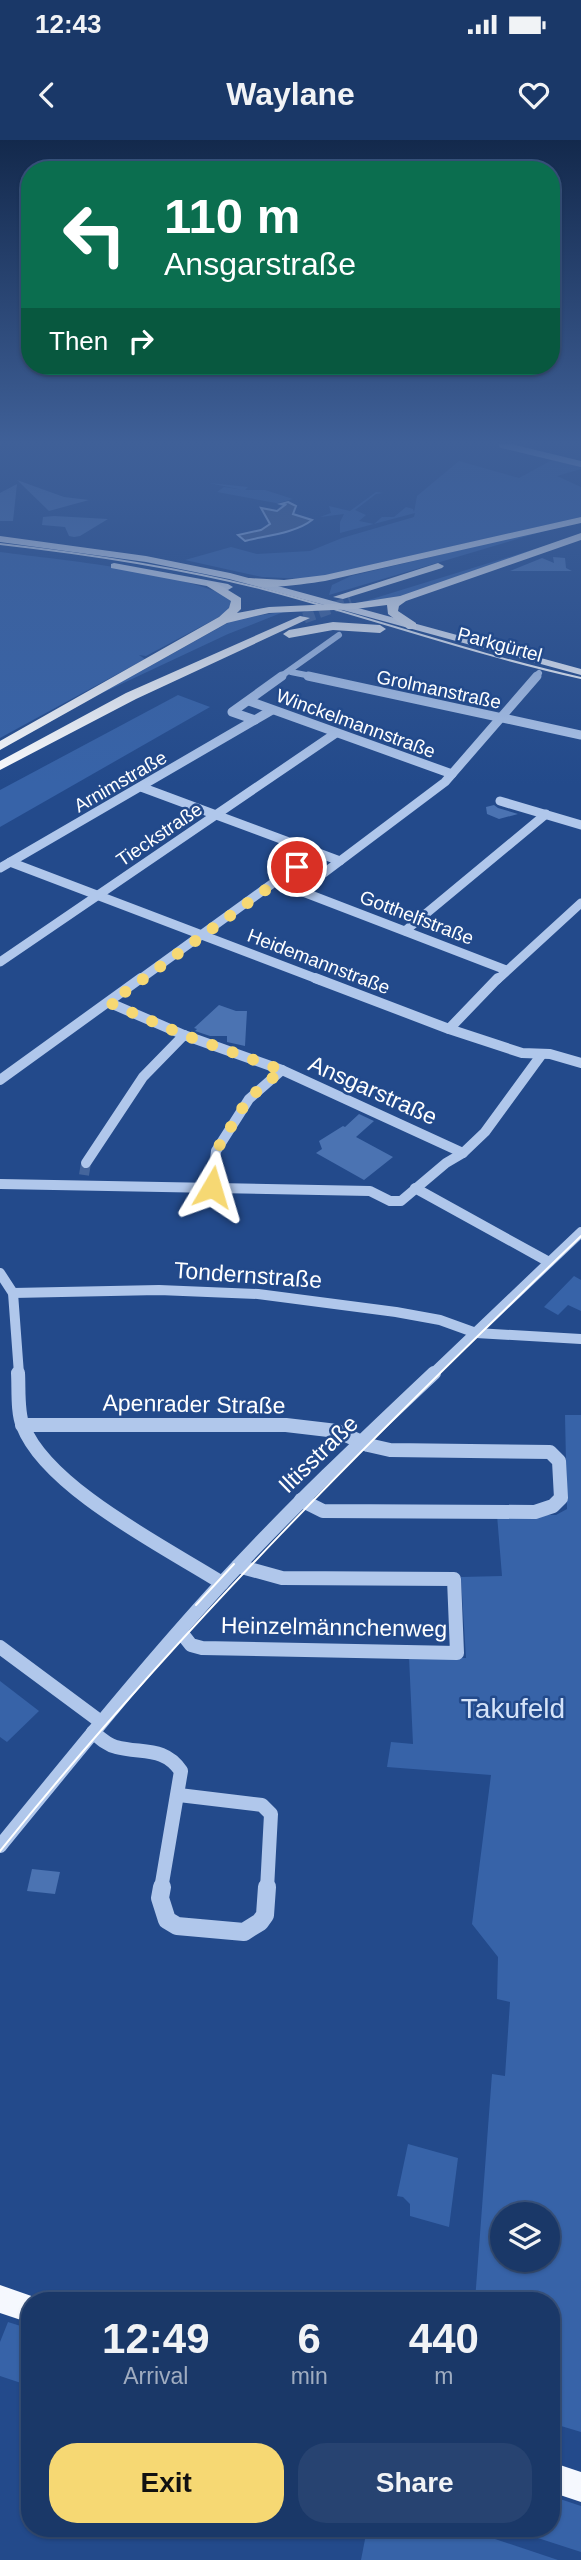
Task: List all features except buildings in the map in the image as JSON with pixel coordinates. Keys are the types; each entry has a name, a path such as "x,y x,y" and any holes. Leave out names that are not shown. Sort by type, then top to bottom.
{"highway":[{"path":"249,581 308,581 419,558"},
{"path":"345,602 475,558"},
{"path":"0,748 184,658 301,613 498,558"},
{"path":"345,602 401,599 515,558"},
{"path":"96,715 145,697 315,623 324,607 327,585 351,573"},
{"path":"0,748 235,610 237,600 211,584"},
{"path":"401,599 393,605 392,612 407,634"},
{"path":"222,620 269,610 301,613"},
{"path":"0,766 301,613"},
{"path":"283,636 333,626 380,629"}],"main road":[{"path":"65,558 211,584 301,613"},
{"name":"Parkgürtel","path":"136,558 249,581 380,629 581,672"},
{"name":"Parkgürtel","path":"345,602 407,634"},
{"name":"Parkgürtel","path":"534,672 581,682"},
{"path":"0,2299 21,2306"},
{"path":"560,2480 581,2487"}],"street":[{"path":"255,720 232,712 339,635"},
{"name":"Grolmanstraße","path":"291,671 581,735"},
{"path":"300,891 452,774 502,719 534,672"},
{"name":"Winckelmannstraße","path":"249,701 452,774"},
{"name":"Arnimstraße","path":"0,868 272,710"},
{"name":"Tieckstraße","path":"0,962 336,733"},
{"path":"141,787 340,861"},
{"path":"500,801 581,825"},
{"path":"405,931 546,814"},
{"path":"0,1080 316,852"},
{"name":"Heidemannstraße","path":"10,862 449,1029 522,1053 579,1059"},
{"name":"Gotthelfstraße","path":"277,882 506,970"},
{"path":"449,1029 506,970 581,903"},
{"name":"Ansgarstraße","path":"110,1003 184,1035 282,1070 463,1153"},
{"path":"86,1163 143,1077 184,1035"},
{"path":"0,1184 83,1180 370,1191 390,1202 401,1201 446,1163 463,1153 485,1132 542,1054"},
{"path":"212,1187 216,1151 248,1099 282,1070"},
{"path":"415,1188 549,1262"},
{"name":"Iltisstraße","path":"0,1846 97,1727 238,1566 301,1500 581,1232"},
{"path":"0,1273 13,1293 22,1425 46,1461 70,1487 222,1583"},
{"name":"Tondernstraße","path":"13,1293 159,1290 258,1294 407,1314 440,1320 476,1333 581,1339"},
{"name":"Apenrader Straße","path":"22,1425 286,1425 337,1431 363,1442"},
{"path":"301,1500 323,1511 535,1511 553,1506 561,1498 559,1461 550,1452 390,1450 363,1442"},
{"name":"Heinzelmännchenweg","path":"180,1631 191,1645 202,1648 457,1653 454,1579 282,1578 238,1566"},
{"path":"0,1647 97,1727 114,1747 161,1751 176,1761 181,1771 179,1795 160,1898 163,1914 177,1926 232,1931 253,1928 265,1914 271,1814 262,1805 179,1795"}],"green space":[{"path":"0,558 47,558 152,574 209,589 233,599 228,610 217,618 146,656 139,655 145,659 0,738"},
{"path":"401,558 309,579 262,577 185,560"},
{"path":"427,558 454,558 329,595 332,585 351,576"},
{"path":"505,558 511,558 400,596 359,603"},
{"path":"286,611 228,634 100,694 233,620"},
{"path":"178,695 210,707 0,827 0,790"},
{"path":"574,1276 581,1280 581,1311 568,1305 558,1315 544,1307"},
{"name":"Takufeld","path":"565,1415 581,1415 581,2432 560,2426 560,2292 476,2292 492,2074 505,2076 510,2002 497,1999 498,1957 472,1924 491,1775 387,1767 391,1742 413,1744 409,1657 466,1658 461,1577 502,1576 497,1515 556,1515 567,1509"},
{"path":"0,1681 39,1711 7,1742 0,1737"},
{"path":"408,2144 458,2158 449,2227 410,2216 410,2204 403,2197 397,2196"},
{"path":"8,2322 21,2326 21,2383 0,2376 0,2342"},
{"path":"560,2499 581,2506 581,2552 535,2537 560,2537"},
{"path":"365,2537 489,2537 558,2560 361,2560"}],"tunnel":[{"path":"304,618 351,601"},
{"path":"84,1175 86,1163"}],"tram line":[{"path":"105,558 198,574 263,589 501,658 581,678"},
{"path":"0,1851 137,1689 208,1611 354,1459 581,1236"},
{"path":"196,1605 234,1564"}],"route":[{"path":"212,1187 216,1151 248,1099 282,1070 184,1035 110,1003 297,867"}]}
